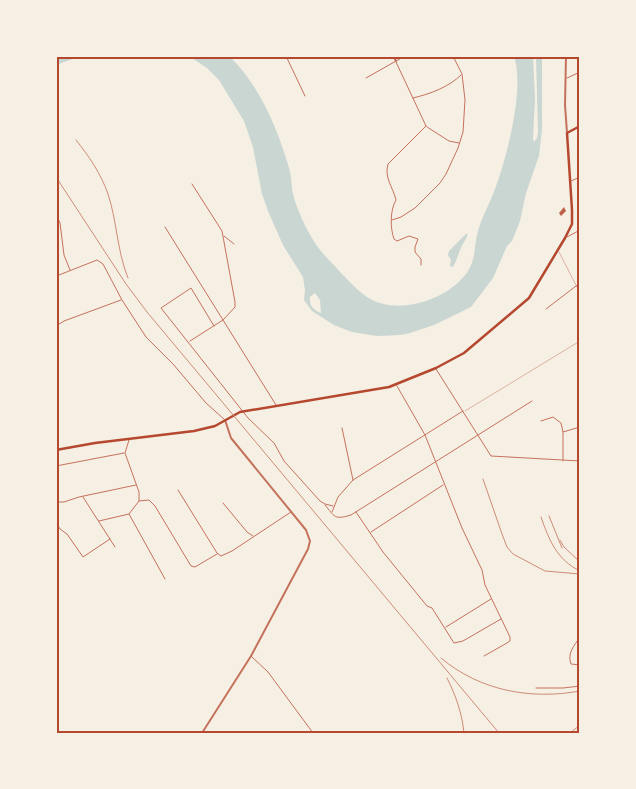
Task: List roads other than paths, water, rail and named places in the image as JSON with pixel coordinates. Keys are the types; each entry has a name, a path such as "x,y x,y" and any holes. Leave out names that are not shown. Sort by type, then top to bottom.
{"main road":[{"path":"56,450 194,431 215,426 234,414 243,411 396,385 436,368 464,353 529,298 559,252 572,224 567,133 580,126"}],"street":[{"path":"286,56 305,96"},
{"path":"393,56 426,126 449,141 459,143"},
{"path":"366,78 405,56"},
{"path":"392,220 401,217 415,208 440,183 450,167 464,132 465,100 462,74 454,56"},
{"path":"566,56 567,133"},
{"path":"565,79 580,72"},
{"path":"413,98 426,95 441,88 462,74"},
{"path":"421,265 421,259 415,252 418,239 409,236 402,240 394,240 391,231 393,205 396,200 386,176 388,164 426,126"},
{"path":"570,182 580,177"},
{"path":"189,342 223,320 235,307 220,226 192,184"},
{"path":"56,214 60,223 64,255 70,270"},
{"path":"165,227 276,406"},
{"path":"566,238 580,230"},
{"path":"223,236 234,244"},
{"path":"59,275 97,260 103,264 122,300 146,338 173,364 206,403 225,420 231,438 308,533 310,538 310,544 251,656 202,733"},
{"path":"546,309 580,283"},
{"path":"214,326 191,288 161,308 243,411 274,443 284,461 334,516 339,518 356,511 532,401"},
{"path":"56,326 116,300 122,300"},
{"path":"436,368 491,456 580,461"},
{"path":"396,385 425,435 434,461 482,570 482,577 510,637 507,643 484,656"},
{"path":"331,512 338,498 353,480 463,411"},
{"path":"541,421 553,417 561,423 564,460"},
{"path":"563,432 580,427"},
{"path":"342,428 353,480"},
{"path":"98,521 129,514 139,501 139,492 125,453 129,439"},
{"path":"56,466 125,453"},
{"path":"371,532 444,484"},
{"path":"56,502 64,502 136,485"},
{"path":"178,490 217,554 221,556 226,555 291,512"},
{"path":"83,496 115,547"},
{"path":"139,501 149,500 155,506 191,566 195,567 217,554"},
{"path":"223,503 247,532 254,537"},
{"path":"325,504 333,506"},
{"path":"356,511 383,552 428,606 432,608 454,643 463,641 502,619"},
{"path":"129,514 165,579"},
{"path":"56,522 83,556 110,540"},
{"path":"445,627 492,598"},
{"path":"580,637 569,656 571,664 580,665"},
{"path":"251,656 268,672 312,733"},
{"path":"536,688 580,686"}],"lane":[{"path":"559,252 580,293"},
{"path":"463,411 580,341"}],"railway":[{"path":"76,140 102,179 108,194 124,268 128,278"},
{"path":"56,177 126,284 147,312 499,733"},
{"path":"483,479 507,547 513,554 545,571 580,574"},
{"path":"549,516 562,548"},
{"path":"541,517 547,534 560,555 565,561 580,571"},
{"path":"560,540 564,547 580,562"},
{"path":"441,658 472,678 507,690 543,694 562,694 580,691"},
{"path":"447,678 458,705 464,733"},
{"path":"570,733 580,725"}]}
